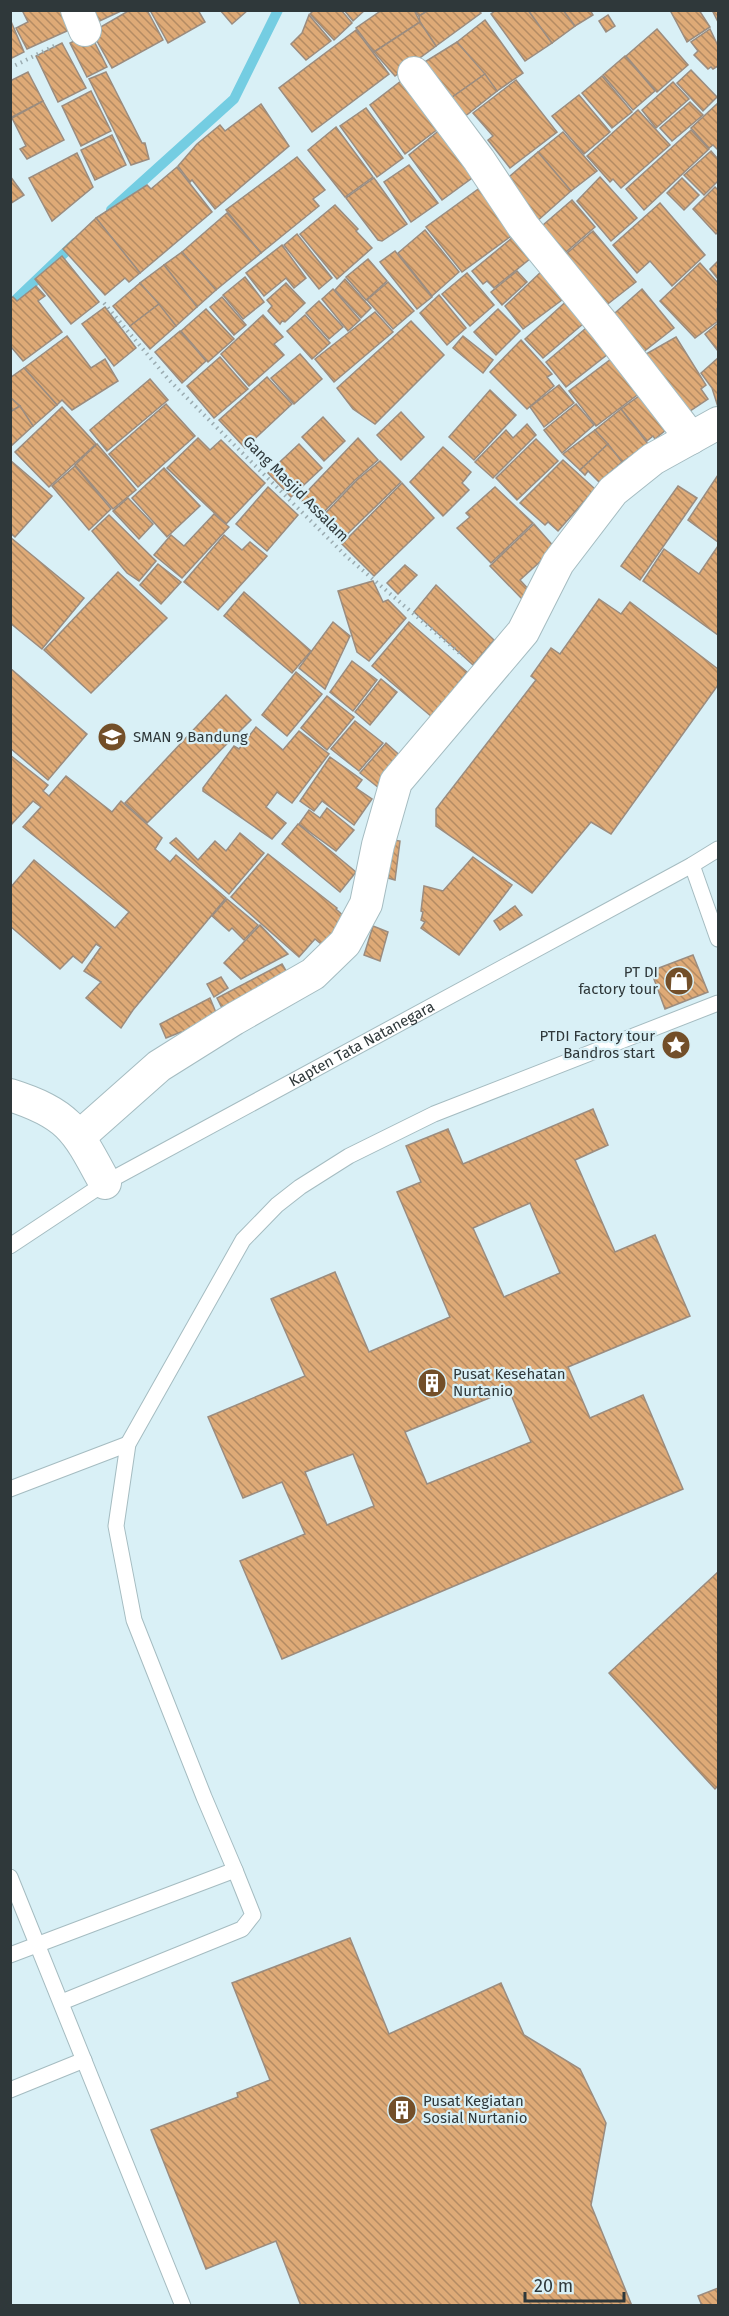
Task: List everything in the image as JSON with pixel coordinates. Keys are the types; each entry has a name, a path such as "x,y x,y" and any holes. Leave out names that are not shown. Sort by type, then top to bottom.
{"street":[{"path":"414,74 479,160 523,226 691,438"},
{"path":"80,1136 159,1066 234,1019 313,974 345,944 366,904 378,845 396,782 523,632 558,563 613,491 653,459 718,423"},
{"path":"10,1095 63,1118 80,1136 105,1184"}],"lane":[{"name":"Kapten Tata Natanegara","path":"10,1246 105,1184 718,849"},
{"path":"692,865 718,939"},
{"path":"62,2002 242,1929 253,1915 134,1620 116,1526 128,1444 243,1240 276,1205 349,1156 434,1114 718,1003"},
{"path":"10,1489 128,1444"},
{"path":"10,1955 235,1870"},
{"path":"10,1877 183,2306"},
{"path":"10,2090 84,2060"}],"path":[{"name":"Gang Masjid Assalam","path":"104,303 169,380 347,556 486,676"}],"building":[{"path":"22,10 74,10 80,25 27,49 16,28 28,22"},
{"path":"83,10 121,11 91,25"},
{"path":"130,10 147,10 163,40 112,68 92,32"},
{"path":"150,10 198,10 205,22 168,43"},
{"path":"220,10 248,10 232,24"},
{"path":"314,10 341,10 352,23 334,40 310,14"},
{"path":"344,10 365,10 353,21"},
{"path":"382,10 414,10 420,22 374,52 356,28"},
{"path":"414,10 429,10 419,16"},
{"path":"429,10 479,10 481,13 436,46 420,22 419,16"},
{"path":"496,10 528,10 552,43 525,61 491,14"},
{"path":"528,10 563,10 575,26 552,43"},
{"path":"563,10 590,10 593,15 575,26"},
{"path":"670,10 699,10 710,27 687,42"},
{"path":"712,10 718,10 718,22"},
{"path":"309,15 331,41 306,60 291,44 302,33"},
{"path":"608,15 615,26 606,32 599,21"},
{"path":"10,19 24,52 10,59"},
{"path":"485,20 523,73 497,91 457,42"},
{"path":"420,22 436,46 395,76 374,52"},
{"path":"657,29 688,65 657,92 626,56"},
{"path":"710,29 718,46 718,66 713,69 711,67 708,69 694,55 698,51 691,42"},
{"path":"356,30 389,74 312,132 279,88"},
{"path":"90,33 107,67 87,77 70,43"},
{"path":"457,42 485,74 441,105 415,68"},
{"path":"62,43 86,88 58,102 36,56"},
{"path":"625,56 655,91 633,110 603,75"},
{"path":"691,70 717,97 703,111 677,83"},
{"path":"28,72 43,101 10,118 10,81"},
{"path":"106,72 142,143 145,143 149,159 131,165 89,79"},
{"path":"410,74 447,122 405,154 370,105"},
{"path":"485,74 497,91 454,125 441,105"},
{"path":"602,76 632,112 612,128 582,93"},
{"path":"516,80 557,132 510,168 488,140 493,136 473,113"},
{"path":"673,82 689,99 656,128 642,110"},
{"path":"91,91 111,131 81,146 62,106"},
{"path":"579,95 610,132 584,154 552,116"},
{"path":"43,101 64,140 27,159 20,149 26,146 12,118"},
{"path":"690,102 703,115 672,141 660,128"},
{"path":"718,103 718,150 713,145 709,148 691,128"},
{"path":"261,104 289,146 215,209 178,166 197,144 220,125 225,131"},
{"path":"366,108 403,158 377,177 340,126"},
{"path":"638,110 670,145 621,188 613,179 610,182 587,156"},
{"path":"447,124 483,170 442,200 409,155"},
{"path":"336,127 373,177 345,197 308,150"},
{"path":"691,130 709,149 644,210 626,189"},
{"path":"563,132 597,171 571,191 538,152"},
{"path":"112,135 126,165 95,180 81,150"},
{"path":"711,151 718,159 718,181 704,195 684,175"},
{"path":"538,152 571,191 535,223 502,183"},
{"path":"77,153 93,187 52,221 29,178"},
{"path":"297,157 325,190 313,199 319,206 261,253 226,210"},
{"path":"409,165 438,203 411,222 384,182"},
{"path":"177,167 212,212 140,273 96,218 147,185 151,189"},
{"path":"10,176 24,195 10,204"},
{"path":"600,177 637,218 611,241 577,201"},
{"path":"374,178 407,224 382,241 378,240 346,198"},
{"path":"682,178 699,195 684,210 667,193"},
{"path":"481,187 514,234 462,272 426,227"},
{"path":"715,187 718,190 718,232 716,234 693,209"},
{"path":"572,200 595,227 558,259 536,231"},
{"path":"660,203 705,255 672,286 650,261 637,273 613,245"},
{"path":"335,205 372,248 337,279 300,234"},
{"path":"227,213 261,253 216,290 182,252"},
{"path":"96,218 140,273 129,282 125,278 105,295 63,249"},
{"path":"425,230 459,272 432,296 398,253"},
{"path":"593,231 636,282 600,310 559,260"},
{"path":"518,233 536,254 494,288 487,281 483,284 472,271"},
{"path":"297,234 332,278 319,289 284,245"},
{"path":"282,245 306,278 294,288 286,278 264,296 246,273"},
{"path":"395,251 432,297 417,309 380,262"},
{"path":"182,252 216,290 197,307 164,265"},
{"path":"62,256 99,302 71,324 35,279"},
{"path":"368,259 387,281 366,300 346,277"},
{"path":"718,261 718,279 710,269"},
{"path":"700,263 718,283 718,321 695,338 660,301"},
{"path":"164,265 197,307 176,326 140,283"},
{"path":"517,271 527,282 502,305 491,292"},
{"path":"542,271 570,294 523,329 505,306"},
{"path":"467,273 494,305 470,326 442,294"},
{"path":"245,277 264,302 243,319 223,295"},
{"path":"345,279 371,308 361,318 335,290"},
{"path":"388,282 414,311 393,329 367,300"},
{"path":"140,283 159,304 130,326 113,306"},
{"path":"286,283 305,303 280,324 268,311 272,306 267,300"},
{"path":"36,286 45,296 38,301 62,332 23,361 12,348 10,349 10,299 13,297 17,301"},
{"path":"333,289 360,320 348,331 322,299"},
{"path":"642,289 674,328 637,357 607,320"},
{"path":"439,295 466,328 447,345 420,313"},
{"path":"222,297 246,325 234,335 210,307"},
{"path":"571,297 590,318 543,358 525,339"},
{"path":"319,301 343,327 329,339 306,313"},
{"path":"159,304 176,326 150,349 130,326"},
{"path":"105,307 136,348 114,366 82,324"},
{"path":"206,309 234,339 208,362 181,331"},
{"path":"498,309 520,331 496,355 474,332"},
{"path":"375,312 393,332 334,382 315,359"},
{"path":"263,315 283,337 274,344 284,355 249,386 221,354"},
{"path":"305,315 330,343 312,359 287,331"},
{"path":"411,321 444,355 375,424 353,409 337,388"},
{"path":"592,323 613,350 566,387 546,362"},
{"path":"718,323 718,351 705,334"},
{"path":"180,331 206,361 182,383 155,352"},
{"path":"67,336 91,368 105,359 118,381 72,410 62,400 57,405 24,368"},
{"path":"463,336 493,360 483,373 453,348"},
{"path":"676,337 706,385 701,389 708,399 684,415 672,405 646,354"},
{"path":"521,340 552,374 547,377 554,386 527,409 490,372"},
{"path":"300,354 322,379 294,404 271,378"},
{"path":"220,357 248,389 214,418 187,386"},
{"path":"718,358 718,407 712,388 701,373"},
{"path":"611,359 640,393 596,426 569,391"},
{"path":"24,368 57,405 33,426 10,397 10,378"},
{"path":"267,377 292,404 245,448 219,420"},
{"path":"150,379 168,400 107,451 90,430"},
{"path":"559,385 574,403 544,427 530,407"},
{"path":"490,390 516,415 474,460 449,437"},
{"path":"646,391 672,425 655,439 653,436 647,441 621,409"},
{"path":"10,397 20,406 10,412"},
{"path":"166,404 195,436 138,487 109,454"},
{"path":"576,404 594,425 562,453 544,430"},
{"path":"20,406 33,426 10,447 10,412"},
{"path":"62,407 96,444 49,487 15,452"},
{"path":"621,409 648,444 622,462 595,430"},
{"path":"401,412 424,437 401,460 377,435"},
{"path":"323,417 345,441 324,461 302,437"},
{"path":"527,424 536,435 493,478 475,462 506,430 513,438"},
{"path":"595,430 608,444 580,470 563,454"},
{"path":"198,438 210,450 221,440 265,483 226,524 167,468"},
{"path":"358,438 378,460 319,517 300,499"},
{"path":"536,439 558,461 517,500 496,478"},
{"path":"97,444 136,490 113,509 75,465"},
{"path":"299,444 322,468 291,497 268,473"},
{"path":"608,444 622,462 599,482 588,471 585,475 580,470"},
{"path":"443,447 471,472 462,483 469,490 443,516 410,482"},
{"path":"10,460 52,496 15,537 10,533"},
{"path":"563,460 595,489 558,531 548,522 545,525 520,503"},
{"path":"380,461 401,482 340,541 319,520 357,480"},
{"path":"75,466 111,509 89,530 52,486"},
{"path":"164,468 200,506 167,537 132,498"},
{"path":"718,475 718,542 688,520"},
{"path":"402,483 434,518 374,576 342,544"},
{"path":"678,486 697,498 640,580 621,566"},
{"path":"268,487 298,515 267,551 236,524"},
{"path":"495,487 533,523 491,563 457,528 470,517 466,513"},
{"path":"128,498 153,524 139,539 113,511"},
{"path":"214,514 229,527 182,578 154,555 171,535 184,546"},
{"path":"109,515 156,561 139,581 127,573 92,531"},
{"path":"534,524 555,548 520,580 531,592 523,600 490,566"},
{"path":"224,535 242,550 250,542 267,556 218,610 184,582"},
{"path":"10,537 84,598 42,649 10,623"},
{"path":"718,546 718,635 643,581 664,549 699,574"},
{"path":"158,564 181,582 161,604 140,585"},
{"path":"405,565 417,575 398,594 387,583"},
{"path":"118,572 167,618 91,693 44,650"},
{"path":"373,581 383,602 388,600 406,618 369,661 357,652 338,591"},
{"path":"436,585 494,640 473,665 414,612"},
{"path":"244,592 311,651 292,673 224,616"},
{"path":"599,599 621,614 630,602 718,669 718,685 611,834 591,822 532,893 436,826 436,809 536,680 531,676 551,648 560,654"},
{"path":"333,622 350,636 325,689 299,668"},
{"path":"409,622 467,672 432,717 372,666"},
{"path":"352,661 377,680 353,711 330,692"},
{"path":"10,668 87,734 48,780 10,748"},
{"path":"296,672 322,694 287,736 262,715"},
{"path":"381,679 397,692 370,725 355,712"},
{"path":"226,695 251,720 147,823 125,803"},
{"path":"327,696 354,717 327,750 301,728"},
{"path":"355,721 383,743 359,771 331,749"},
{"path":"256,727 283,750 299,731 329,754 292,803 277,792 266,807 286,823 272,839 203,791 234,746 239,749"},
{"path":"386,743 404,759 379,788 360,773"},
{"path":"10,755 48,785 43,791 49,796 66,776 112,812 121,801 162,838 155,849 170,862 176,855 226,898 133,1010 121,1028 86,998 101,982 84,971 101,947 96,944 82,963 73,956 60,969 10,926 10,888 34,860 115,928 129,912 23,827 41,807 33,801 10,826"},
{"path":"330,757 362,780 356,788 372,799 354,825 322,801 314,811 300,801"},
{"path":"327,808 354,830 336,851 299,824 309,810 320,818"},
{"path":"298,824 356,872 340,892 282,844"},
{"path":"240,833 264,853 229,894 170,843 176,838 198,860 215,841 226,851"},
{"path":"388,839 400,841 395,880 384,877"},
{"path":"268,854 337,908 349,921 326,948 315,939 299,957 231,897"},
{"path":"473,857 512,885 459,955 421,928 425,922 421,920 424,886 443,891"},
{"path":"227,899 258,925 244,940 232,928 229,931 212,916"},
{"path":"515,906 522,915 500,930 494,921"},
{"path":"260,925 288,954 241,979 224,963"},
{"path":"373,926 388,932 380,961 364,955"},
{"name":"PT DI factory tour","path":"693,955 708,992 665,1009 651,971"},
{"path":"282,964 292,981 225,1014 217,998"},
{"path":"221,977 228,988 214,997 207,984"},
{"path":"210,998 219,1020 184,1037 181,1032 166,1038 160,1024"},
{"name":"Pusat Kesehatan Nurtanio","path":"593,1109 608,1145 575,1160 615,1252 655,1235 690,1316 568,1367 590,1418 643,1395 683,1489 282,1659 240,1561 305,1534 282,1482 243,1498 208,1417 305,1376 271,1299 335,1272 369,1352 450,1317 397,1192 421,1182 406,1146 448,1129 463,1164","holes":["530,1203 560,1273 504,1297 473,1228","509,1390 531,1442 427,1484 405,1432","353,1454 374,1506 327,1525 305,1472"]},
{"path":"718,1572 718,1786 715,1789 609,1673"},
{"name":"Pusat Kegiatan Sosial Nurtanio","path":"350,1938 389,2034 501,1983 524,2035 580,2069 606,2123 591,2205 632,2306 301,2306 276,2241 206,2269 151,2130 238,2097 237,2093 270,2080 232,1983"},
{"path":"718,2288 718,2306 702,2306 698,2296"}],"waterway":[{"path":"111,210 234,99 278,10"},
{"path":"10,305 75,243"}],"place":[{"name":"SMAN 9 Bandung","path":"112,737"},
{"name":"PT DI factory tour","path":"679,981"},
{"name":"PTDI Factory tour Bandros start","path":"676,1045"},
{"name":"Pusat Kesehatan Nurtanio","path":"432,1383"},
{"name":"Pusat Kegiatan Sosial Nurtanio","path":"402,2110"}]}
